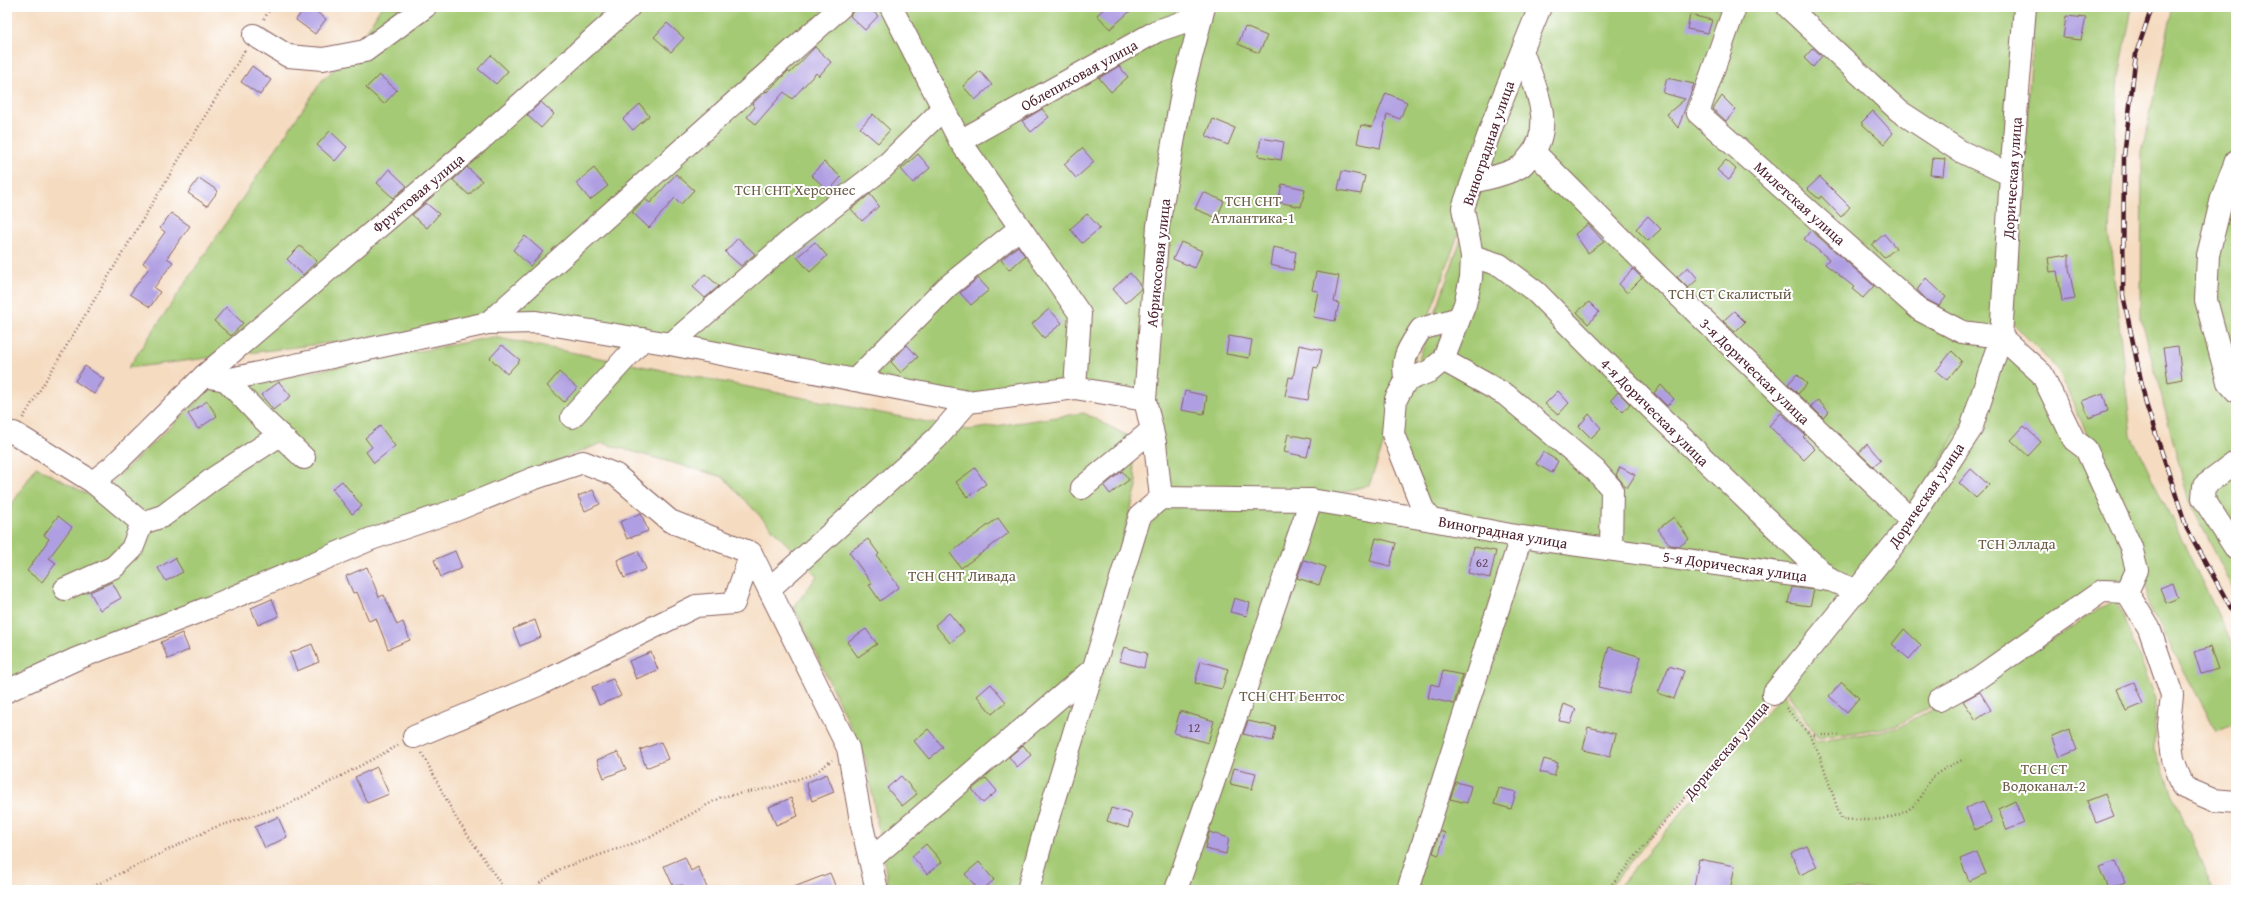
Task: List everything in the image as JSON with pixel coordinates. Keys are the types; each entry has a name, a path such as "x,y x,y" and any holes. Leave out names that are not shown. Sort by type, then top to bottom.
{"street":[{"path":"254,35 288,56 323,59 365,51 425,7"},
{"name":"Фруктовая улица","path":"93,482 113,466 204,376 478,142 629,7"},
{"path":"488,324 840,7"},
{"path":"891,7 942,110 960,141 1080,314 1075,388"},
{"name":"Виноградная улица","path":"1443,360 1465,304 1471,278 1472,256 1463,208 1540,7"},
{"name":"Милетская улица","path":"1735,7 1698,113 1920,310 1962,332 2001,337"},
{"path":"1788,7 1899,111 1960,151 2011,175"},
{"name":"Дорическая улица","path":"1773,694 1857,591 1910,520 1971,429 2001,337 2011,175 2025,7"},
{"name":"Облепиховая улица","path":"960,141 1157,31 1203,12"},
{"name":"Абрикосовая улица","path":"1160,498 1152,430 1145,400 1158,226 1184,88 1203,12"},
{"path":"1473,182 1520,166 1534,152 1540,136 1543,118 1538,97 1522,51"},
{"path":"671,344 793,238 883,168 942,110"},
{"name":"3-я Дорическая улица","path":"1534,152 1675,292 1910,520"},
{"path":"2236,161 2222,198 2208,256 2206,300 2228,382 2236,391"},
{"path":"855,380 948,287 1020,228"},
{"name":"4-я Дорическая улица","path":"1472,256 1500,265 1536,292 1650,407 1830,580"},
{"path":"1459,318 1421,329 1409,349 1402,366 1406,381 1430,371 1443,360 1506,395 1595,470 1612,490 1611,549"},
{"path":"204,376 226,380 488,324 536,322 671,344 968,402 1075,388 1145,400"},
{"path":"2001,337 2042,374 2074,440 2086,449 2131,546 2137,570 2127,592"},
{"path":"572,417 643,340"},
{"path":"226,380 304,458"},
{"name":"Виноградная улица","path":"1406,381 1396,399 1393,434 1423,508 1432,520 1521,537 1611,549"},
{"path":"769,589 936,438 968,402"},
{"path":"1082,488 1152,430"},
{"path":"14,433 93,482 142,523"},
{"path":"65,589 114,567 132,549 142,523 162,516 214,478 280,435"},
{"path":"7,691 76,659 212,606 371,539 456,510 532,479 583,462 616,475 670,521 750,553 848,748 862,826 877,890"},
{"path":"2236,462 2204,486 2203,498 2236,548"},
{"path":"1028,890 1049,815 1140,516 1160,498 1311,500 1432,520"},
{"path":"1176,890 1311,500"},
{"path":"1408,890 1521,537"},
{"name":"5-я Дорическая улица","path":"1611,549 1830,580 1857,591"},
{"path":"414,737 538,686 696,606 734,602 750,553"},
{"path":"1939,700 1971,683 2102,591 2127,592"},
{"path":"2127,592 2149,628 2172,695 2169,725 2173,759 2183,787 2213,800 2236,802"},
{"path":"870,860 1094,668"}],"path":[{"path":"14,433 271,7"},
{"path":"1773,694 1810,734 1821,759 1841,819 1860,821 1899,815 1913,807 1922,796 1927,784 1940,771 1964,759"},
{"name":"Дорическая улица","path":"1607,890 1773,694"},
{"path":"1810,734 1841,735"},
{"path":"86,890 214,828 287,805 414,737 456,818 505,890"},
{"path":"536,890 540,883 562,868 650,838 721,797 770,788 814,774 848,748"}],"green space":[{"path":"381,7 401,7 361,41"},
{"path":"409,7 1539,7 1369,485 1312,500 1430,515 1396,425 1542,7 2025,7 2001,337 1971,429 1857,591 1607,890 1032,890 1140,516 1160,498 1145,400 1075,388 968,402 488,323 128,368 323,79"},
{"path":"2035,7 2132,7 2119,77 2109,231 2131,435 2236,652 2236,723 2217,732 2148,604 2143,557 2058,370 2012,322"},
{"path":"2173,7 2236,7 2236,594 2188,499 2141,317 2142,152"},
{"name":"ТСН СНТ Ливада","path":"493,337 968,430 1084,413 1128,436 1137,486 1026,890 889,890 866,760 794,607 817,576 723,477 602,443 417,516 298,556 7,702 7,512 36,467 95,498 207,392"},
{"name":"ТСН Эллада","path":"2005,350 2039,381 2082,454 2131,567 2120,587 2033,646 1896,726 1818,738 1785,689 1860,595"},
{"name":"ТСН СТ Водоканал-2","path":"2116,599 2156,699 2154,749 2213,890 1616,890 1783,693 1817,742 1898,728 1994,674"}],"building":[{"path":"305,7 310,7 326,19 315,34 296,20"},
{"path":"855,7 868,7 878,16 865,30 850,16"},
{"path":"1106,7 1135,7 1110,29 1097,15"},
{"path":"1690,15 1712,20 1708,33 1687,29"},
{"path":"2066,16 2086,18 2081,40 2063,38"},
{"path":"667,23 684,38 671,52 654,37"},
{"path":"1245,27 1267,36 1259,53 1238,44"},
{"path":"815,47 831,62 819,76 816,73 792,99 784,92 756,124 747,117 755,107 752,104 766,91 767,92 788,71 790,73"},
{"path":"1813,48 1822,56 1813,67 1804,58"},
{"path":"491,55 508,71 496,84 478,69"},
{"path":"252,66 271,80 260,95 241,82"},
{"path":"1119,66 1128,77 1111,92 1099,78"},
{"path":"980,71 992,85 975,100 963,86"},
{"path":"379,75 397,90 384,104 366,88"},
{"path":"1667,78 1694,84 1678,128 1667,114 1685,99 1663,93"},
{"path":"1386,93 1407,102 1400,119 1387,114 1380,148 1357,143 1361,125 1372,127"},
{"path":"1722,96 1736,110 1726,121 1713,109"},
{"path":"541,102 554,114 541,128 527,115"},
{"path":"640,104 649,116 633,130 623,119"},
{"path":"1042,109 1049,117 1031,132 1022,121"},
{"path":"1873,111 1893,133 1884,144 1861,123"},
{"path":"873,114 890,130 878,143 860,128"},
{"path":"1213,119 1235,128 1228,145 1206,136"},
{"path":"330,131 347,147 335,161 317,145"},
{"path":"1261,138 1284,142 1281,160 1258,156"},
{"path":"1082,148 1094,162 1076,178 1064,164"},
{"path":"918,154 930,168 913,183 901,169"},
{"path":"1932,158 1945,159 1943,176 1930,175"},
{"path":"1726,160 1736,169 1729,180 1717,170"},
{"path":"824,162 841,177 829,191 811,175"},
{"path":"467,167 482,181 469,195 453,180"},
{"path":"594,168 608,186 590,200 576,183"},
{"path":"389,169 407,186 393,198 377,183"},
{"path":"1342,171 1365,176 1361,194 1338,190"},
{"path":"676,174 694,190 681,204 675,198 649,228 632,212 645,199 650,203"},
{"path":"1820,177 1850,207 1841,217 1821,196 1819,199 1807,189"},
{"path":"199,178 218,191 207,206 188,193"},
{"path":"1282,184 1305,189 1301,207 1278,202"},
{"path":"1203,192 1224,201 1217,218 1195,209"},
{"path":"870,194 879,206 862,221 851,209"},
{"path":"426,203 439,214 427,228 412,215"},
{"path":"171,213 190,226 167,258 173,262 154,288 160,292 150,307 130,294 149,268 143,263 165,232 160,228"},
{"path":"1087,214 1100,228 1082,243 1070,229"},
{"path":"1648,216 1661,229 1648,241 1636,229"},
{"path":"1588,224 1604,242 1588,253 1575,234"},
{"path":"1811,230 1874,286 1863,298 1852,289 1854,287 1825,264 1829,259 1804,239"},
{"path":"1884,234 1896,248 1884,258 1872,245"},
{"path":"525,236 543,252 530,266 513,250"},
{"path":"738,238 755,254 741,266 725,252"},
{"path":"815,242 827,256 810,272 797,257"},
{"path":"1181,242 1202,251 1195,268 1173,259"},
{"path":"300,246 317,261 303,275 287,259"},
{"path":"1018,246 1025,256 1009,270 1001,260"},
{"path":"1273,247 1296,252 1293,270 1270,265"},
{"path":"2069,255 2069,269 2075,299 2062,301 2057,271 2050,272 2048,258"},
{"path":"1688,267 1698,279 1688,288 1677,277"},
{"path":"1633,269 1642,278 1627,293 1619,284"},
{"path":"1316,272 1339,276 1334,302 1339,303 1335,321 1313,317 1318,291 1312,290"},
{"path":"1130,273 1141,286 1141,289 1125,303 1113,289"},
{"path":"705,274 719,286 705,298 693,287"},
{"path":"978,278 989,290 971,305 960,293"},
{"path":"1926,278 1946,297 1939,306 1927,300 1917,290"},
{"path":"1589,302 1599,312 1588,324 1577,312"},
{"path":"226,307 243,323 231,336 214,321"},
{"path":"1049,309 1062,323 1044,338 1032,324"},
{"path":"1734,311 1745,322 1735,332 1723,321"},
{"path":"1229,336 1252,340 1249,358 1226,354"},
{"path":"502,345 520,360 507,374 490,358"},
{"path":"907,345 918,357 901,373 891,362"},
{"path":"1299,345 1322,350 1318,368 1314,367 1308,400 1285,396 1289,377 1293,378"},
{"path":"2178,346 2182,379 2168,382 2163,348"},
{"path":"1952,351 1962,361 1947,380 1936,371"},
{"path":"85,366 104,379 94,394 75,381"},
{"path":"559,372 577,388 564,402 547,386"},
{"path":"1797,374 1807,384 1798,394 1788,384"},
{"path":"279,382 291,396 273,410 261,395"},
{"path":"1661,385 1674,399 1667,406 1654,393"},
{"path":"1185,391 1207,396 1204,414 1181,410"},
{"path":"1558,391 1569,403 1558,415 1545,404"},
{"path":"1618,392 1630,404 1623,412 1611,400"},
{"path":"2103,393 2108,411 2089,418 2082,401"},
{"path":"1818,400 1829,412 1823,418 1811,406"},
{"path":"207,401 217,416 198,429 188,414"},
{"path":"1781,413 1805,435 1803,437 1815,449 1804,460 1769,426"},
{"path":"1589,414 1601,428 1591,438 1579,426"},
{"path":"380,426 395,446 374,463 366,452 372,447 365,438"},
{"path":"2024,426 2041,442 2028,456 2011,440"},
{"path":"1288,434 1311,439 1307,457 1284,452"},
{"path":"1867,444 1881,460 1873,466 1859,453"},
{"path":"1543,452 1558,461 1552,473 1536,464"},
{"path":"1620,467 1635,475 1627,488 1616,475"},
{"path":"975,468 986,484 967,497 956,482"},
{"path":"1971,469 1989,485 1976,498 1959,483"},
{"path":"1122,471 1129,480 1110,494 1104,486"},
{"path":"342,481 362,506 352,514 332,489"},
{"path":"593,490 600,504 585,511 578,496"},
{"path":"641,513 648,531 627,539 620,522"},
{"path":"58,516 72,527 49,558 56,563 42,582 27,571 49,539 44,535"},
{"path":"1674,517 1689,539 1680,546 1670,545 1658,529"},
{"path":"998,518 1009,533 961,568 950,553"},
{"path":"1376,538 1396,543 1390,566 1370,561"},
{"path":"868,539 879,554 877,556 899,587 880,601 869,585 872,584 849,552"},
{"path":"1474,547 1496,551 1490,578 1468,573"},
{"path":"455,551 462,568 441,577 434,560"},
{"path":"638,551 646,569 624,578 617,560"},
{"path":"175,558 183,572 166,581 158,568"},
{"path":"1304,560 1326,567 1319,585 1297,578"},
{"path":"367,567 379,597 384,595 397,625 403,622 410,640 388,649 376,618 369,621 357,592 353,593 346,576"},
{"path":"112,582 121,598 100,610 90,592"},
{"path":"2173,583 2178,598 2166,603 2160,588"},
{"path":"1792,587 1814,590 1810,606 1788,603"},
{"path":"1234,598 1250,603 1247,616 1230,612"},
{"path":"272,599 279,616 258,625 251,608"},
{"path":"949,613 964,631 950,643 935,625"},
{"path":"535,620 541,637 520,646 513,629"},
{"path":"866,629 877,644 858,657 847,642"},
{"path":"1904,629 1921,645 1909,659 1892,644"},
{"path":"182,633 189,650 168,659 161,642"},
{"path":"312,644 319,662 297,671 290,653"},
{"path":"1124,647 1147,653 1144,668 1119,661"},
{"path":"1609,647 1641,657 1629,694 1598,687"},
{"path":"2210,647 2218,669 2201,674 2194,652"},
{"path":"651,652 658,670 636,679 629,661"},
{"path":"1201,661 1228,669 1222,689 1195,683"},
{"path":"1669,666 1684,671 1674,699 1658,693"},
{"path":"1443,671 1463,675 1454,704 1428,698 1431,684 1439,686"},
{"path":"613,679 621,696 599,705 592,687"},
{"path":"1842,682 1859,698 1847,712 1829,696"},
{"path":"2134,682 2143,704 2126,711 2117,689"},
{"path":"991,684 1006,702 992,714 977,696"},
{"path":"1980,692 1991,710 1976,720 1963,701"},
{"path":"1564,704 1576,709 1571,723 1559,721"},
{"path":"1180,711 1214,721 1208,743 1174,733"},
{"path":"1248,721 1276,727 1273,741 1243,734"},
{"path":"1588,727 1616,734 1610,756 1583,750"},
{"path":"928,729 943,747 929,759 914,741"},
{"path":"2069,729 2077,750 2060,757 2052,736"},
{"path":"661,742 668,759 646,768 640,750"},
{"path":"1023,745 1031,755 1017,767 1009,757"},
{"path":"618,752 626,769 604,778 597,760"},
{"path":"1544,759 1558,763 1554,776 1540,772"},
{"path":"377,767 389,794 367,803 355,777"},
{"path":"1234,768 1256,773 1252,789 1230,784"},
{"path":"827,774 834,792 812,801 806,783"},
{"path":"901,776 917,794 902,806 887,788"},
{"path":"986,778 997,791 983,803 972,789"},
{"path":"1456,782 1471,786 1467,803 1450,799"},
{"path":"1499,788 1516,792 1511,809 1494,804"},
{"path":"2105,794 2114,816 2096,823 2087,801"},
{"path":"791,798 798,816 776,825 769,807"},
{"path":"1983,801 1992,822 1975,830 1966,808"},
{"path":"2015,801 2024,823 2007,830 1998,809"},
{"path":"1111,808 1132,814 1128,828 1107,821"},
{"path":"278,817 287,837 265,848 255,827"},
{"path":"1440,831 1445,833 1439,855 1433,853"},
{"path":"1209,832 1229,838 1226,854 1205,849"},
{"path":"926,844 942,862 927,874 912,856"},
{"path":"1807,846 1817,867 1800,875 1791,853"},
{"path":"1977,852 1986,874 1969,881 1960,859"},
{"path":"685,857 691,871 698,867 708,890 685,890 683,885 673,886 664,866"},
{"path":"1699,859 1735,866 1730,890 1712,890 1694,887"},
{"path":"2116,861 2125,882 2108,889 2099,867"},
{"path":"979,862 994,880 982,890 979,890 965,874"},
{"path":"830,873 837,890 789,889"}],"railway":[{"path":"2152,7 2136,54 2124,156 2123,295 2146,404 2187,529 2236,617"}],"park label":[{"name":"ТСН СНТ Херсонес","path":"795,189"},
{"name":"ТСН СНТ Атлантика-1","path":"1253,208"},
{"name":"ТСН СТ Скалистый","path":"1730,293"},
{"name":"ТСН СНТ Бентос","path":"1292,695"}]}
